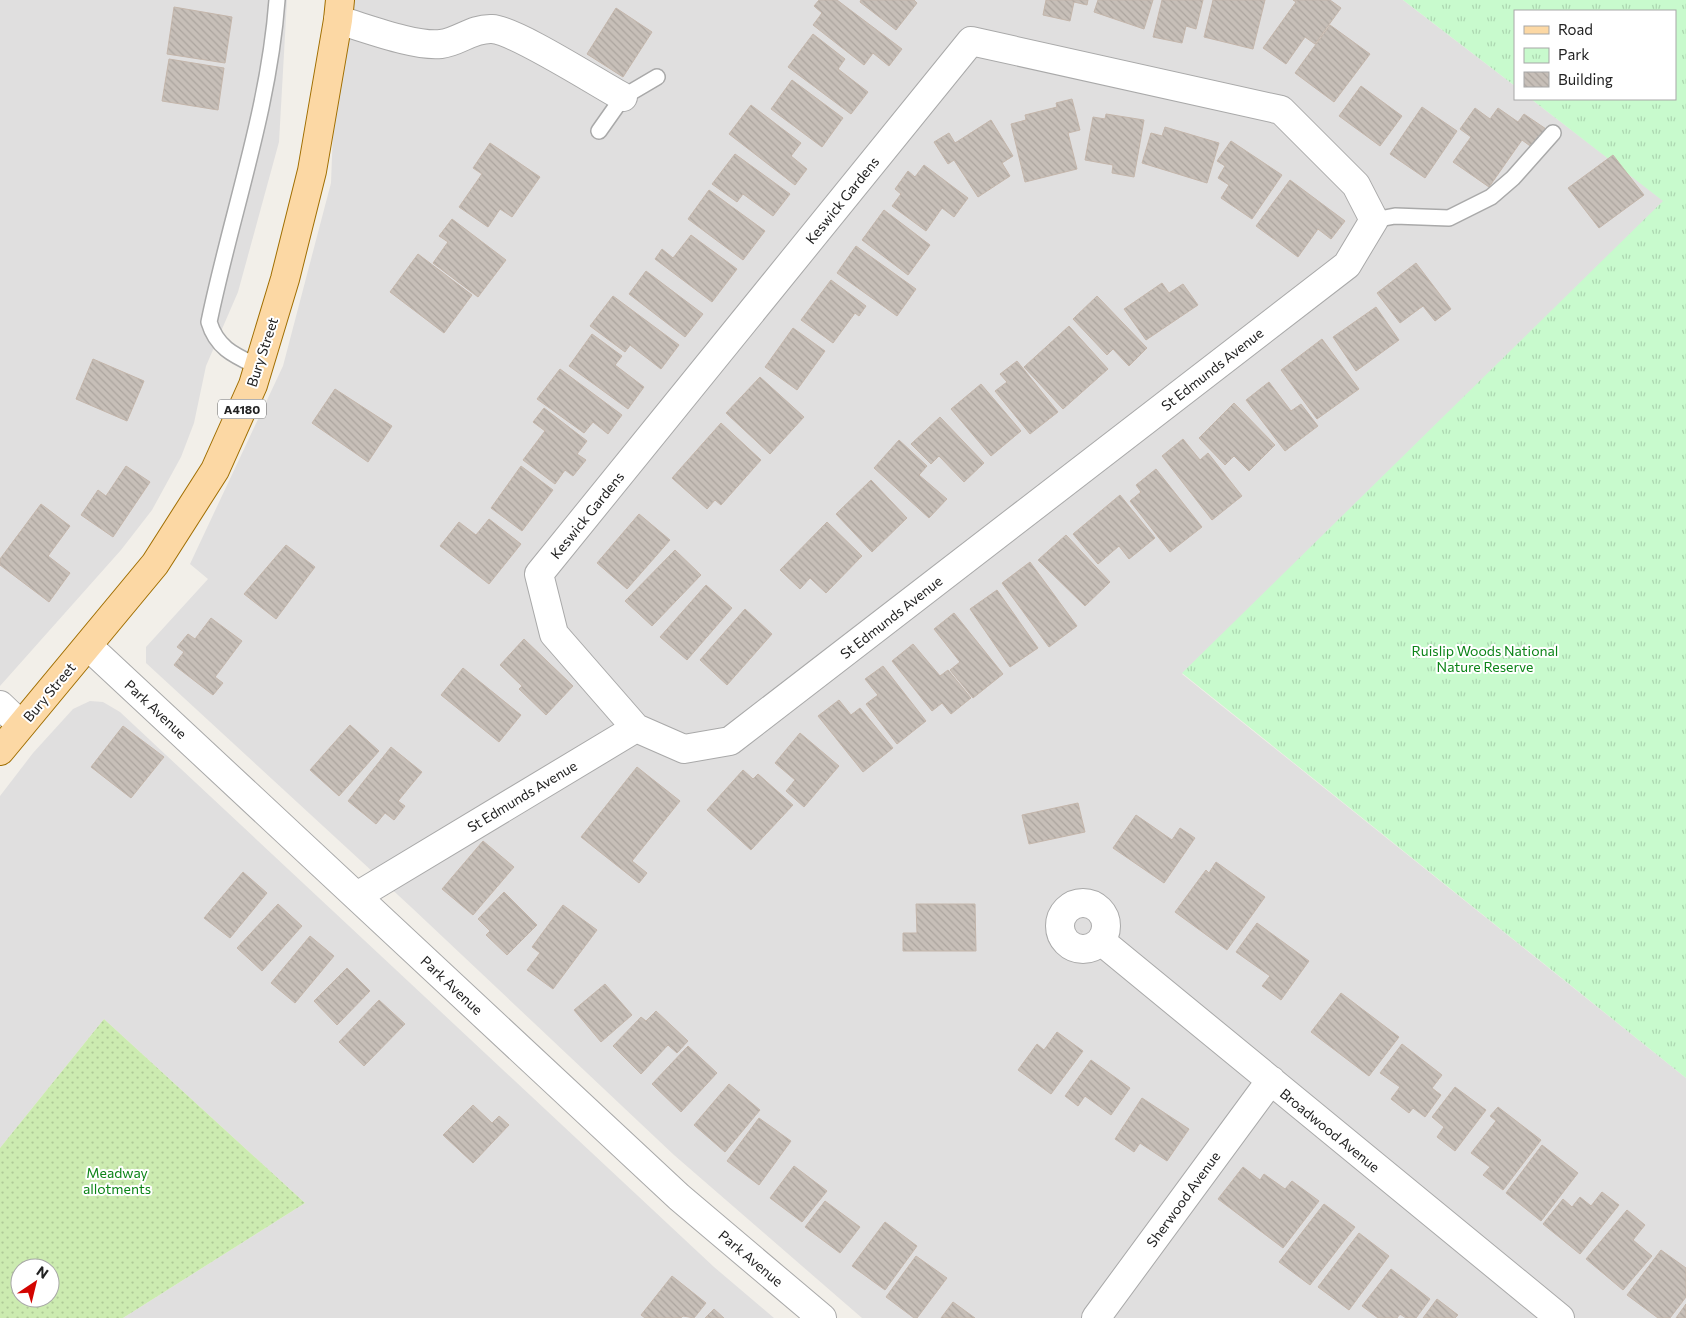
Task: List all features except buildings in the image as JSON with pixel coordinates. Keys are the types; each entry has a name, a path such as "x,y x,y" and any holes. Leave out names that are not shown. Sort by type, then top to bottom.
{"main road":[{"name":"Bury Street","path":"0,751 155,564 215,470 259,367 285,279 312,171 339,10"}],"street":[{"path":"339,10 427,45 444,44 470,32 493,29 518,38 623,98"},
{"name":"Keswick Gardens","path":"636,728 554,634 539,574 972,41 1281,110 1356,185 1374,220"},
{"name":"St Edmunds Avenue","path":"357,896 636,728 684,749 730,741 1346,265 1374,220"},
{"name":"Park Avenue","path":"88,646 679,1197 822,1318"},
{"path":"0,705 21,725"},
{"name":"Broadwood Avenue","path":"1101,941 1560,1318"},
{"name":"Sherwood Avenue","path":"1096,1318 1270,1080"}],"lane":[{"path":"259,367 227,351 212,334 209,322 252,154 274,33 276,0"},
{"path":"599,131 623,98 657,77"},
{"path":"1374,220 1395,216 1449,218 1491,198 1513,178 1553,133"}],"shaded area":[{"path":"0,0 287,0 279,142 238,292 206,366 194,423 181,457 152,510 121,550 0,686"},
{"path":"338,0 1403,0 1514,85 1514,100 1532,100 1664,201 1182,674 1686,1078 1686,1318 862,1318 674,1155 411,907 146,663 146,647 208,579 190,564 283,366 331,183"},
{"path":"90,701 103,702 120,712 714,1267 774,1318 123,1318 305,1203 104,1019 0,1148 0,796 33,753 73,709"}],"green space":[{"name":"Ruislip Woods National Nature Reserve","path":"1403,0 1686,0 1686,1078 1182,673 1663,201 1532,100 1676,100 1676,10 1514,10 1514,85"},
{"name":"Meadway allotments","path":"104,1019 305,1203 123,1318 0,1318 0,1148"}]}
